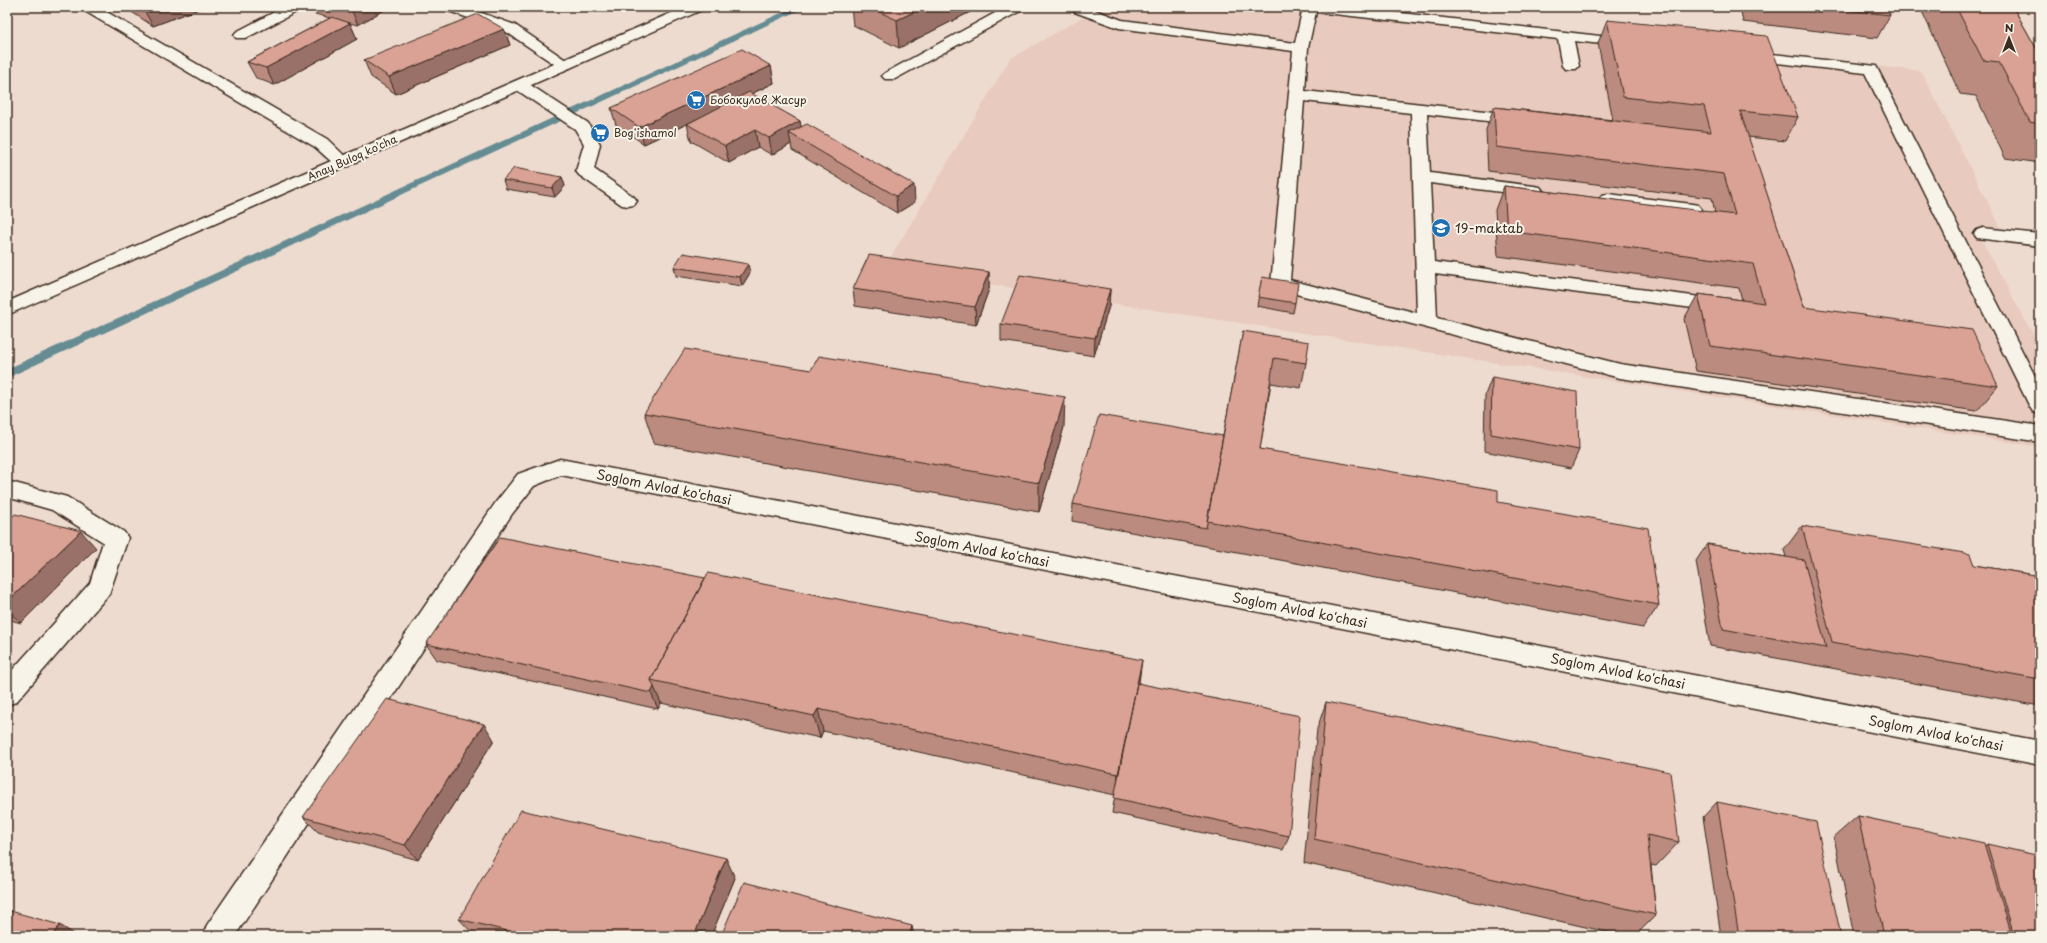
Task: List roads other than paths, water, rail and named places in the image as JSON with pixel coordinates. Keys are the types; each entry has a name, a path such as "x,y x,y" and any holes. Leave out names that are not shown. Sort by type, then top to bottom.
{"street":[{"path":"88,7 321,143 343,162"},
{"path":"241,35 294,7"},
{"path":"451,7 510,28 565,65"},
{"name":"Anay Buloq ko'cha","path":"7,309 698,7"},
{"path":"890,76 1017,7"},
{"path":"1074,7 1119,24 1302,48"},
{"path":"1643,44 1310,7 1302,48 1280,284 1620,370 2040,434"},
{"path":"1565,35 1571,66"},
{"path":"1729,54 1870,70 2040,407"},
{"path":"520,85 582,126 592,144 585,171 628,201"},
{"path":"1298,95 1538,122"},
{"path":"1419,108 1427,322"},
{"path":"1422,177 1553,193"},
{"path":"1592,198 1692,209"},
{"path":"1983,234 2040,240"},
{"path":"1425,267 1723,306"},
{"name":"Soglom Avlod ko'chasi","path":"218,936 504,508 526,480 560,467 2040,753"},
{"path":"7,489 59,503 116,538 101,587 7,694"}],"waterway":[{"path":"7,374 801,7"}],"place":[{"name":"Бобокулов Жасур","path":"696,100"},
{"name":"Bog'ishamol","path":"600,133"},
{"name":"19-maktab","path":"1441,228"}]}
